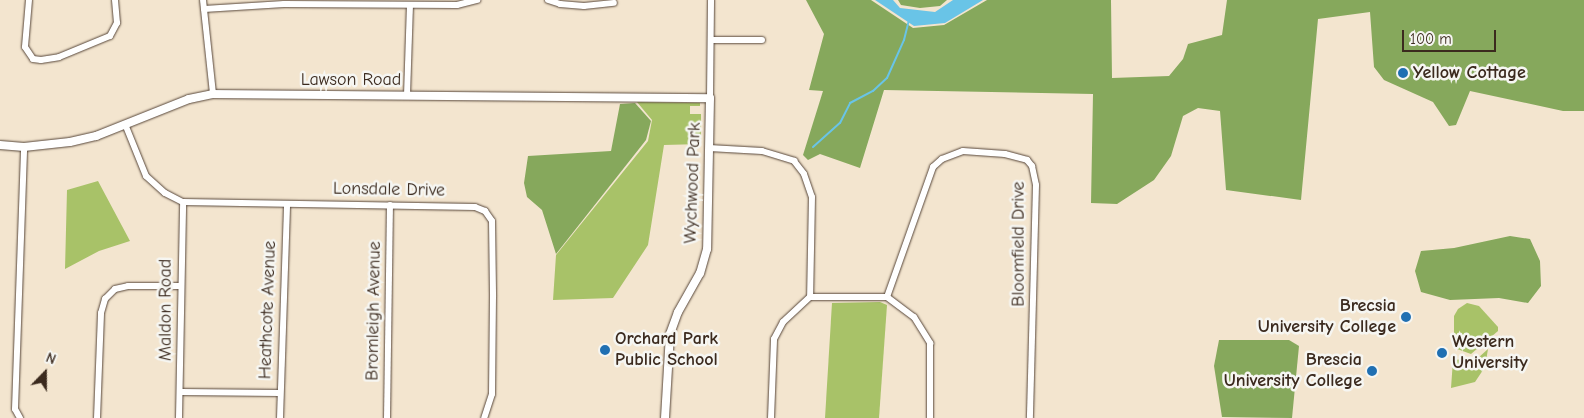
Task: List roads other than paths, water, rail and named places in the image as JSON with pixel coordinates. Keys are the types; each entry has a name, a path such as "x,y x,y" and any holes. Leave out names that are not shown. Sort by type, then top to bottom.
{"street":[{"path":"28,0 26,47 33,59 41,60 59,57 110,36 116,23 115,0"},
{"path":"202,0 213,94"},
{"path":"204,9 284,2 457,5 477,0"},
{"path":"548,0 576,5 614,3"},
{"name":"Wychwood Park","path":"666,418 670,334 678,312 700,273 707,249 711,0"},
{"path":"407,95 410,4"},
{"path":"711,40 762,40"},
{"name":"Lawson Road","path":"0,145 24,147 70,142 125,124 189,99 213,94 710,98"},
{"name":"Lonsdale Drive","path":"125,124 146,176 165,193 183,202 474,207 485,211 492,220 492,394 484,418"},
{"path":"20,418 15,409 24,147"},
{"path":"710,148 762,151 794,161 804,174 812,197 810,297"},
{"name":"Bloomfield Drive","path":"887,297 933,167 942,159 963,151 1005,154 1027,160 1032,166 1036,185 1030,418"},
{"name":"Maldon Road","path":"179,418 181,392 183,202"},
{"name":"Heathcote Avenue","path":"280,418 286,204"},
{"name":"Bromleigh Avenue","path":"387,418 390,205"},
{"path":"97,418 101,313 105,299 115,289 128,286 181,286"},
{"path":"771,418 774,339 783,322 810,297 887,297 914,317 930,343 930,418"},
{"path":"181,392 280,393"}],"water":[{"path":"875,0 893,0 900,8 935,12 953,0 983,0 945,23 914,26"}],"waterway":[{"path":"813,147 840,123 850,103 873,91 887,78 904,40 909,20"}],"place":[{"name":"Yellow Cottage","path":"1403,73"},
{"name":"Brecsia University College","path":"1406,317"},
{"name":"Orchard Park Public School","path":"605,350"},
{"name":"Western University","path":"1442,353"},
{"name":"Brescia University College","path":"1372,371"}]}
